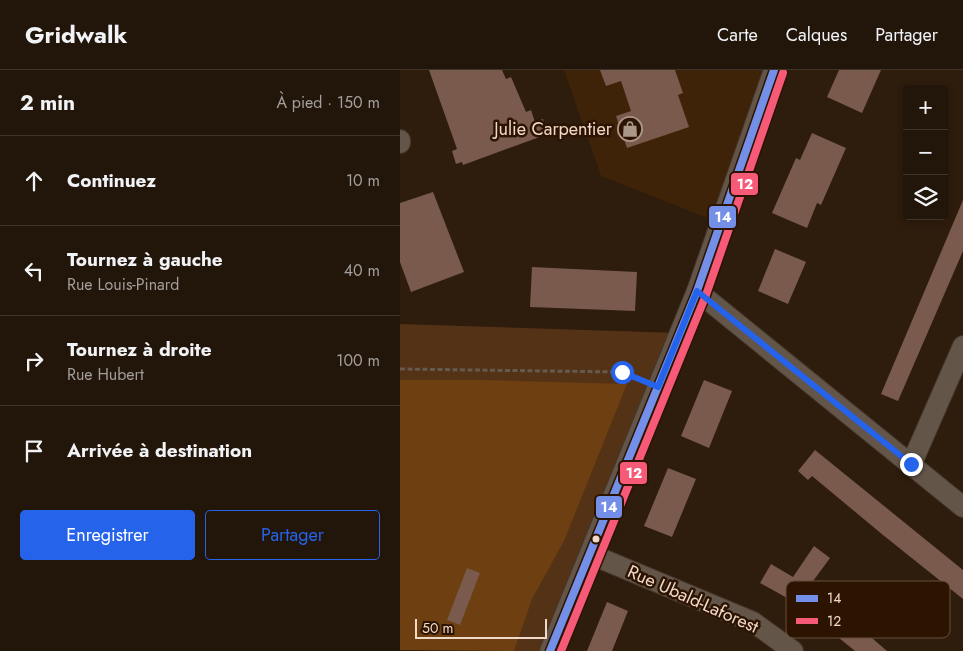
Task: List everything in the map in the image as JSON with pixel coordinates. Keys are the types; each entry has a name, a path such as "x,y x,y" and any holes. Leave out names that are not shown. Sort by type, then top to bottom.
{"street":[{"path":"550,651 697,291 774,70"},
{"path":"697,291 963,507"},
{"path":"911,464 963,346"},
{"name":"Rue Ubald-Laforest","path":"590,554 753,622 793,651"}],"path":[{"path":"400,369 622,372 658,387"}],"shaded area":[{"path":"564,70 774,70 721,223 601,176"},
{"path":"400,324 680,333 550,651 495,651 400,612"},
{"path":"400,380 627,384 564,541 532,599 514,651 400,650"}],"building":[{"path":"429,70 502,70 506,79 511,77 526,112 531,110 535,122 543,119 548,134 463,165 462,162 456,164 452,151 457,149"},
{"path":"600,70 675,70 683,93 678,95 689,127 627,148 616,116 631,111 621,81 606,86"},
{"path":"839,70 881,70 862,113 827,97"},
{"path":"812,133 846,148 821,205 817,203 807,228 772,213 796,158 800,160"},
{"path":"433,192 464,272 411,292 400,262 400,203"},
{"path":"963,200 963,251 898,401 881,394"},
{"path":"775,249 806,262 788,304 758,291"},
{"path":"532,267 637,272 635,311 530,307"},
{"path":"704,380 732,391 709,448 681,436"},
{"path":"815,450 963,570 963,599 950,589 950,581 940,581 812,476 808,480 798,471"},
{"path":"668,468 696,479 672,537 644,526"},
{"path":"814,546 830,558 813,581 786,581 786,597 760,583 771,564 793,577"},
{"path":"467,568 480,573 460,625 447,620"},
{"path":"607,602 628,611 612,651 587,651"},
{"path":"839,638 872,638 887,651 855,651"}],"transit line":[{"name":"14","path":"550,651 697,291 774,70"},
{"name":"12","path":"561,651 706,295 783,73"}],"place":[{"name":"Julie Carpentier","path":"630,129"}],"route":[{"path":"622,372 658,387 697,291 911,464"}]}
